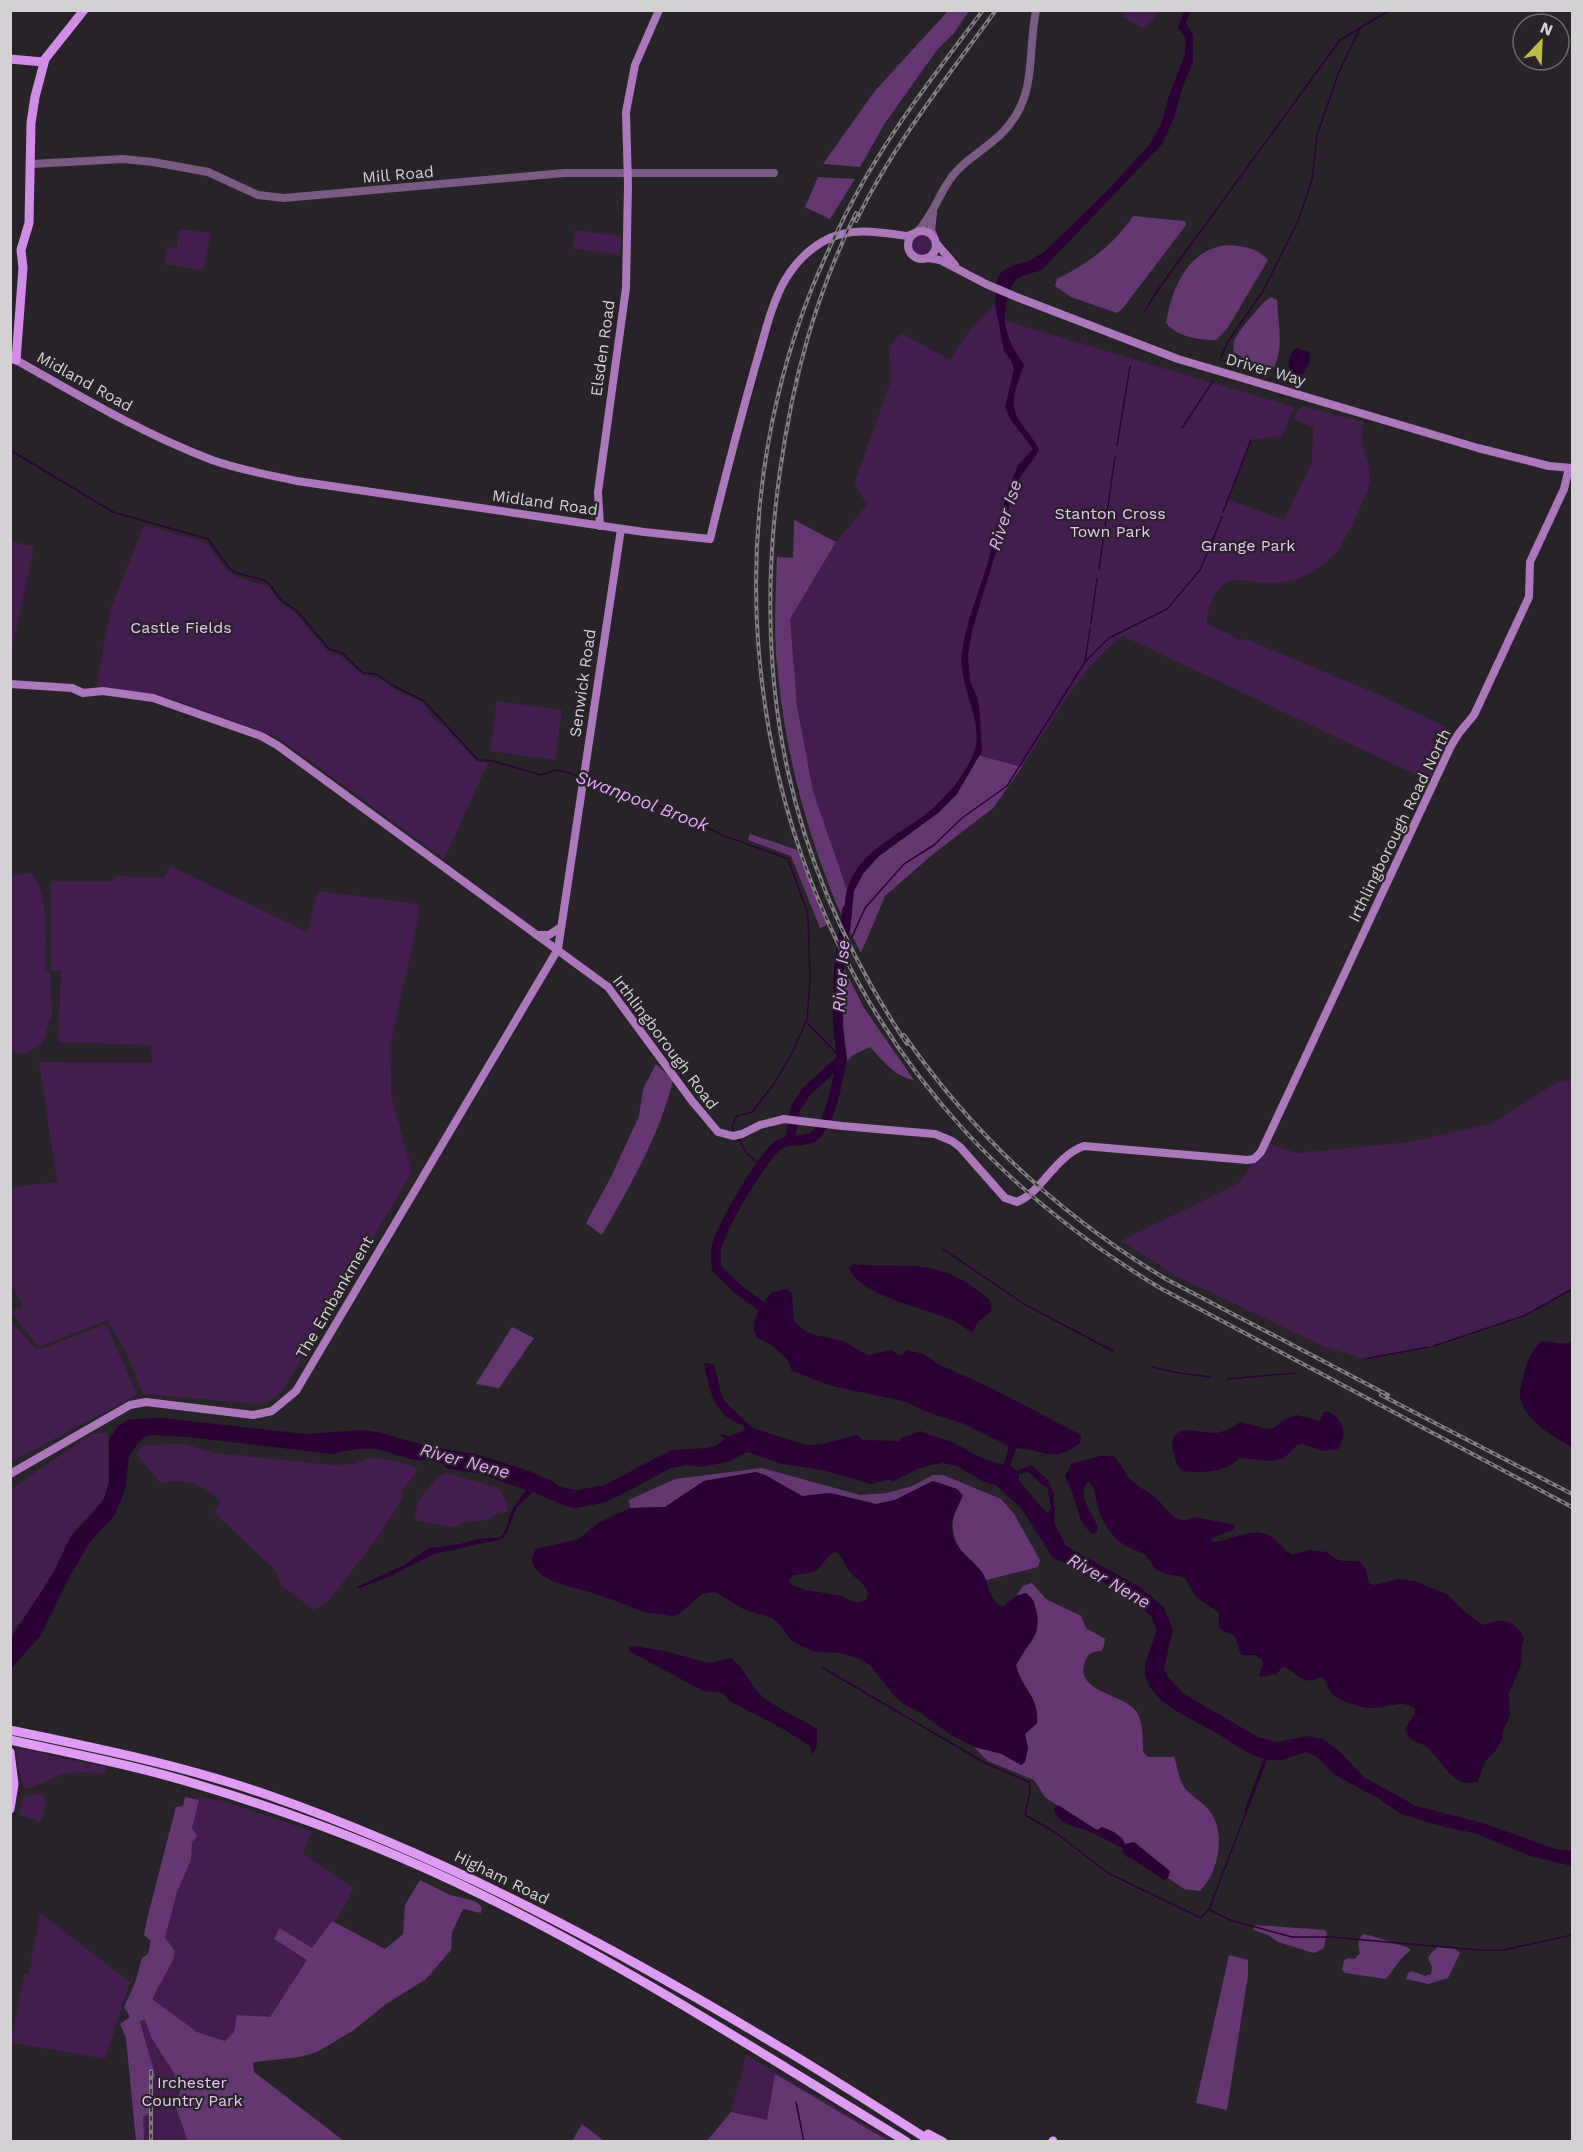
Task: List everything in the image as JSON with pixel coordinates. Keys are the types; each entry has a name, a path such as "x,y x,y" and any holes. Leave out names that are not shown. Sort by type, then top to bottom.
{"highway":[{"name":"Higham Road","path":"15,1731 201,1774 359,1829 445,1866 559,1922 661,1977 781,2047 932,2142"},
{"name":"Higham Road","path":"10,1740 198,1784 356,1839 480,1894 612,1964 908,2142"},
{"path":"10,1752 14,1784 10,1809"},
{"path":"896,2120 943,2142"}],"main road":[{"path":"13,358 23,268 21,250 29,223 32,113 43,62 84,10"},
{"name":"Elsden Road","path":"600,526 600,481 626,288 628,174 626,112 635,65 659,10"},
{"path":"10,59 43,62"},
{"name":"Midland Road","path":"13,358 156,437 214,460 242,468 297,481 621,529 710,539 720,494 773,305 793,267 805,254 824,241 842,234 860,231 890,234 915,233"},
{"path":"890,234 909,249 916,258 928,258 934,251 935,240 928,232 915,233 909,241 909,249"},
{"name":"Driver Way","path":"935,240 951,262 965,273"},
{"name":"Driver Way","path":"928,258 940,260 1019,298 1178,359 1478,448 1529,462 1571,468"},
{"name":"Irthlingborough Road North","path":"1254,1159 1261,1152 1271,1132 1451,746 1474,715 1529,597 1530,562 1567,482 1571,468"},
{"name":"Senwick Road","path":"558,949 621,529"},
{"name":"Irthlingborough Road","path":"10,684 72,688 83,693 103,691 153,698 261,736 277,745 608,987 692,1101 718,1132 733,1136 776,1119 784,1119 943,1136 960,1147 1005,1198 1017,1202 1027,1196 1065,1156 1084,1146 1247,1161 1254,1159"},
{"path":"534,934 543,936 561,927"},
{"name":"The Embankment","path":"10,1474 130,1405 146,1402 254,1415 272,1411 296,1391 558,949"}],"street":[{"path":"915,233 933,212 953,174 968,159 1001,134 1020,110 1029,86 1036,10"},
{"name":"Mill Road","path":"31,159 123,159 153,162 208,172 258,195 284,198 564,173 774,173"},
{"path":"933,212 932,230 935,240"}],"green space":[{"path":"1125,10 1160,11 1145,29 1122,17"},
{"path":"948,11 969,11 954,33 937,50 885,123 860,167 823,164 874,92"},
{"path":"818,177 855,179 830,219 805,207"},
{"path":"1133,216 1185,221 1186,225 1123,308 1117,313 1071,297 1055,286 1057,279 1079,267 1109,245"},
{"path":"179,229 211,233 203,270 164,264 167,247 177,248"},
{"path":"575,230 621,236 620,255 572,248"},
{"path":"922,235 929,238 932,245 929,252 922,255 915,252 912,245 915,238"},
{"path":"1228,245 1250,248 1268,260 1227,329 1216,340 1196,338 1176,332 1166,323 1173,296 1184,272 1202,254"},
{"path":"1271,297 1277,300 1280,334 1279,351 1274,367 1252,362 1233,351 1234,341 1240,331"},
{"path":"995,304 1004,351 1014,369 1005,408 1011,420 1033,449 1019,464 1009,486 966,638 964,680 976,728 976,747 965,771 949,792 931,810 871,854 853,876 847,890 813,791 797,706 790,619 836,542 867,505 854,484 891,381 889,347 901,333 950,360 971,328"},
{"name":"Stanton Cross Town Park","path":"1002,320 1294,407 1282,436 1251,440 1227,499 1284,520 1312,463 1313,428 1293,418 1302,406 1364,422 1362,439 1369,472 1369,486 1339,549 1313,571 1293,581 1271,583 1233,580 1227,582 1217,591 1210,604 1207,624 1235,639 1248,640 1382,696 1445,727 1453,735 1429,781 1123,636 1107,649 1079,680 1022,767 977,755 980,731 967,685 967,632 1020,467 1037,448 1009,407 1019,367 1006,345"},
{"path":"794,520 836,542 790,619 797,706 813,791 847,890 843,919 807,822 784,722 779,687 775,629 777,557 793,558"},
{"name":"Castle Fields","path":"144,525 206,542 227,571 235,576 269,587 280,602 296,614 327,651 341,656 362,675 381,679 393,689 423,703 433,717 477,762 488,763 444,859 277,737 172,699 96,686 111,608"},
{"path":"10,541 34,547 11,655"},
{"path":"497,701 562,710 555,760 490,751"},
{"path":"977,755 1022,767 993,808 932,855 885,896 861,953 850,932 846,917 851,890 864,864 932,813"},
{"path":"750,834 797,850 827,925 820,928 791,856 748,840"},
{"path":"170,866 307,932 318,891 418,904 419,917 390,1046 391,1096 412,1172 284,1388 274,1398 259,1404 143,1394 127,1354 107,1320 39,1347 11,1312 23,1307 11,1282 11,1187 57,1182 39,1062 152,1063 151,1045 58,1042 61,971 51,970 51,881 111,881 117,876 164,878"},
{"path":"31,873 42,895 46,920 46,970 49,971 51,977 52,1014 42,1044 27,1053 11,1053 11,875"},
{"path":"837,954 864,1008 914,1080 895,1072 870,1047 853,1055 841,1067 834,1028 838,1008 834,1004"},
{"path":"656,1064 673,1080 667,1100 643,1160 602,1235 586,1223 611,1177 639,1116 643,1089"},
{"path":"1572,1080 1572,1289 1526,1315 1428,1347 1364,1359 1323,1346 1176,1276 1121,1241 1239,1183 1266,1143 1297,1153 1410,1142 1493,1123 1559,1081"},
{"path":"10,1321 34,1347 44,1348 106,1324 137,1395 11,1462"},
{"path":"512,1327 534,1338 499,1388 476,1384"},
{"path":"108,1432 109,1479 105,1496 72,1533 54,1571 11,1634 11,1489 90,1435"},
{"path":"185,1444 214,1453 331,1465 354,1464 374,1457 407,1464 418,1469 404,1489 401,1501 375,1541 329,1600 314,1610 282,1586 274,1569 214,1512 221,1501 194,1484 161,1483 136,1454 144,1445"},
{"path":"762,1468 860,1495 887,1493 912,1486 933,1475 943,1475 1001,1499 1014,1514 1040,1560 1038,1567 986,1580 955,1539 953,1523 957,1489 933,1481 895,1500 876,1504 830,1493 802,1496 756,1472 704,1481 665,1507 630,1508 629,1500 675,1479"},
{"path":"446,1473 499,1488 507,1504 507,1512 498,1513 488,1520 467,1522 452,1527 414,1520 418,1501 437,1478"},
{"path":"1032,1583 1046,1599 1081,1616 1086,1628 1105,1639 1101,1651 1092,1653 1086,1659 1083,1669 1085,1678 1090,1684 1125,1702 1136,1711 1142,1728 1143,1752 1148,1757 1174,1757 1184,1787 1205,1806 1214,1818 1219,1840 1216,1863 1207,1883 1200,1891 1184,1889 1168,1878 1170,1871 1129,1844 1125,1844 1122,1837 1097,1830 1082,1822 1045,1797 1034,1780 988,1761 974,1747 1002,1754 1021,1765 1025,1762 1028,1748 1025,1734 1037,1723 1037,1714 1033,1699 1016,1665 1037,1631 1034,1601 1026,1593 1016,1596 1023,1586"},
{"path":"16,1748 106,1767 105,1773 67,1774 34,1787 24,1788 17,1765"},
{"path":"43,1793 46,1803 41,1822 19,1815 23,1796"},
{"name":"Irchester Country Park","path":"185,1797 199,1800 192,1828 197,1836 192,1842 191,1860 177,1892 165,1938 175,1951 174,1958 152,1999 197,2032 225,2041 234,2032 237,2015 270,2017 307,1960 274,1939 280,1928 312,1948 332,1921 385,1949 403,1934 405,1905 420,1880 450,1895 475,1901 482,1907 481,1913 463,1909 452,1932 451,1950 426,1979 386,2004 354,2030 317,2052 300,2057 253,2062 254,2072 344,2141 188,2141 176,2108 180,2090 174,2073 151,2037 145,2019 140,2022 155,2075 151,2086 151,2112 143,2117 144,2141 136,2141 126,2038 120,2024 130,2017 124,2007 135,1983 142,1958 148,1954 151,1941 144,1935 147,1919 176,1807 183,1806"},
{"name":"Irchester Country Park","path":"199,1797 223,1801 312,1831 303,1854 354,1888 335,1922 332,1921 312,1948 280,1928 274,1940 308,1960 270,2017 234,2032 226,2041 201,2033 343,2141 141,2142 140,2013 152,1997 175,1951 165,1938 177,1892 191,1860 192,1828"},
{"path":"40,1913 130,1982 105,2059 11,2042 24,1974 29,1974"},
{"path":"1255,1925 1325,1930 1327,1933 1324,1948 1314,1953 1278,1942 1268,1935 1253,1930"},
{"path":"1363,1934 1411,1950 1386,1979 1345,1973 1342,1970 1344,1960 1355,1959 1360,1953 1358,1943"},
{"path":"1438,1947 1454,1948 1460,1953 1448,1978 1428,1984 1406,1979 1408,1973 1412,1971 1425,1976 1431,1974 1432,1967 1428,1958"},
{"path":"1229,1955 1248,1960 1248,1975 1227,2110 1196,2103"},
{"path":"746,2055 893,2141 705,2142 731,2112"},
{"path":"775,2074 888,2141 707,2141 731,2112 767,2120"},
{"path":"582,2124 604,2141 572,2141"}],"water":[{"path":"1184,11 1190,11 1186,23 1193,35 1193,61 1174,118 1162,144 1042,270 1017,279 1011,289 1006,304 1005,322 1010,340 1024,365 1014,396 1015,411 1039,450 1016,485 972,631 968,655 970,681 978,700 982,751 957,794 938,813 878,857 863,874 854,891 850,932 845,917 845,902 856,870 878,848 919,820 943,798 966,769 976,742 974,716 964,678 962,652 972,610 1009,486 1019,464 1033,449 1011,420 1005,408 1014,369 1004,351 995,304 997,280 1001,272 1029,261 1044,252 1105,193 1150,144 1161,124 1185,54 1186,39 1178,28"},
{"path":"1296,348 1309,352 1310,361 1301,378 1292,374 1289,365 1290,356"},
{"path":"853,1264 930,1268 948,1273 989,1299 991,1311 977,1323 972,1332 952,1320 894,1300 865,1286 855,1278 849,1268"},
{"name":"River Nene","path":"787,1289 792,1293 794,1321 812,1334 842,1341 868,1355 892,1350 898,1355 903,1354 906,1350 924,1354 938,1364 995,1390 1079,1434 1080,1443 1061,1454 1016,1448 1010,1466 1017,1471 1031,1465 1048,1480 1055,1495 1053,1497 1054,1523 1066,1546 1138,1586 1164,1607 1173,1630 1164,1668 1168,1677 1184,1694 1258,1737 1277,1742 1307,1736 1323,1739 1338,1750 1364,1777 1416,1806 1483,1823 1555,1849 1572,1851 1572,1866 1530,1856 1475,1833 1444,1827 1401,1814 1378,1798 1335,1775 1317,1757 1306,1752 1282,1760 1266,1760 1246,1812 1244,1811 1264,1759 1243,1750 1170,1707 1152,1690 1145,1669 1156,1629 1151,1616 1140,1606 1093,1575 1053,1558 1021,1508 996,1485 984,1482 957,1466 943,1463 918,1469 892,1482 891,1479 871,1484 822,1470 782,1464 747,1452 730,1461 703,1467 687,1465 671,1468 611,1500 593,1505 575,1508 565,1506 533,1492 517,1507 502,1539 434,1554 391,1576 357,1589 404,1565 429,1548 460,1544 482,1538 500,1538 506,1529 511,1511 526,1490 478,1473 446,1468 444,1464 427,1459 410,1459 375,1449 332,1454 189,1437 151,1435 137,1444 129,1457 125,1490 115,1515 90,1542 70,1576 41,1635 11,1669 11,1638 54,1572 70,1538 103,1501 109,1483 109,1439 119,1425 130,1419 163,1418 305,1434 363,1430 377,1432 432,1447 475,1454 527,1470 560,1487 577,1490 605,1485 671,1450 715,1446 725,1439 718,1434 730,1436 745,1430 743,1425 726,1416 714,1401 704,1363 714,1364 722,1397 753,1428 806,1445 822,1444 857,1435 863,1440 900,1441 901,1438 921,1431 947,1440 989,1461 1004,1464 1009,1446 962,1423 935,1415 903,1401 832,1386 792,1371 787,1359 770,1344 757,1338 754,1331 755,1319 763,1302 772,1292","holes":["1030,1473 1047,1487 1051,1507 1048,1513 1019,1480 1019,1474"]},
{"path":"1541,1341 1572,1342 1572,1447 1534,1421 1523,1406 1520,1397 1527,1363"},
{"path":"1326,1411 1337,1417 1342,1427 1343,1438 1338,1449 1324,1451 1302,1444 1297,1445 1284,1458 1278,1460 1240,1458 1221,1469 1205,1472 1182,1471 1178,1467 1173,1441 1175,1435 1180,1431 1218,1433 1241,1422 1268,1429 1296,1415 1320,1421"},
{"path":"1100,1456 1114,1456 1133,1482 1154,1496 1177,1519 1188,1520 1195,1517 1235,1525 1233,1530 1211,1538 1213,1542 1249,1533 1263,1533 1273,1538 1292,1555 1310,1550 1326,1552 1343,1561 1359,1561 1366,1570 1369,1583 1374,1585 1398,1579 1415,1581 1448,1595 1465,1612 1483,1625 1501,1620 1517,1627 1524,1638 1521,1665 1509,1693 1510,1716 1503,1730 1502,1739 1485,1762 1478,1781 1470,1783 1456,1779 1428,1748 1409,1738 1405,1729 1415,1713 1415,1708 1410,1705 1400,1704 1373,1708 1352,1704 1333,1695 1324,1679 1320,1677 1315,1680 1306,1680 1286,1667 1281,1668 1277,1674 1260,1677 1262,1660 1255,1655 1242,1655 1235,1637 1222,1631 1219,1627 1218,1612 1196,1597 1184,1577 1156,1570 1146,1555 1118,1541 1100,1515 1093,1487 1088,1481 1084,1498 1098,1527 1096,1533 1092,1534 1080,1518 1065,1477 1071,1464"},
{"path":"756,1472 802,1496 830,1493 876,1504 895,1500 933,1481 957,1489 963,1495 952,1522 953,1538 956,1543 982,1572 992,1597 998,1604 1003,1606 1016,1596 1026,1593 1030,1596 1036,1609 1038,1618 1036,1633 1016,1665 1033,1699 1037,1713 1037,1723 1025,1734 1028,1748 1025,1762 1021,1765 1002,1754 974,1747 951,1735 895,1697 871,1666 860,1659 840,1653 816,1652 801,1646 791,1640 772,1618 745,1610 715,1592 702,1594 679,1614 672,1616 643,1612 560,1584 540,1574 534,1567 532,1559 536,1549 579,1539 598,1523 630,1508 665,1507 704,1481","holes":["836,1552 867,1590 866,1600 853,1602 842,1596 806,1590 790,1584 789,1581 793,1575 815,1571 830,1555"]},
{"path":"629,1647 665,1651 709,1663 731,1658 741,1667 755,1689 764,1698 817,1729 816,1749 812,1754 810,1746 730,1701 723,1693 703,1691 629,1651"},
{"path":"1058,1805 1097,1830 1102,1827 1113,1832 1125,1844 1134,1842 1170,1871 1168,1878 1164,1880 1128,1858 1123,1848 1063,1822 1054,1809"}],"waterway":[{"path":"1145,311 1157,291 1340,40 1390,10"},
{"path":"1221,358 1227,343 1263,291 1298,221 1312,180 1317,135 1338,74 1359,30"},
{"path":"1117,446 1130,366"},
{"path":"1182,428 1213,381"},
{"path":"1223,512 1251,440"},
{"name":"Swanpool Brook","path":"10,450 113,512 208,539 229,568 236,573 264,580 270,585 281,600 297,611 329,649 342,653 363,673 376,674 424,701 478,760 493,761 541,775 555,770 580,778"},
{"path":"1099,569 1115,457"},
{"path":"1086,661 1109,638 1167,609 1200,570 1222,517"},
{"path":"1091,623 1097,578"},
{"path":"852,937 865,908 904,864 934,845 962,818 1007,786 1085,662 1090,628"},
{"name":"Swanpool Brook","path":"587,782 663,807 676,816 788,859 808,914 810,980 807,1019 794,1049 774,1084 752,1112 737,1116 732,1127 734,1131"},
{"name":"River Ise","path":"769,1317 761,1306 739,1290 717,1269 716,1250 725,1226 764,1161 781,1143 790,1141 795,1109 806,1092 842,1059 838,1026 839,967 847,910"},
{"path":"807,1023 842,1059"},
{"name":"River Ise","path":"790,1141 808,1139 819,1132 829,1113 842,1059"},
{"name":"Swanpool Brook","path":"739,1139 747,1154 762,1165"},
{"path":"943,1249 1024,1304 1113,1351"},
{"path":"1434,1346 1526,1315 1572,1289"},
{"path":"1364,1359 1428,1347"},
{"path":"1152,1367 1210,1377"},
{"path":"1227,1379 1295,1373"},
{"path":"823,1668 987,1764 1029,1782 1030,1792 1025,1815 1055,1832 1108,1873 1201,1918 1209,1909 1267,1758"},
{"path":"1210,1910 1230,1920 1292,1937 1331,1937 1478,1950 1503,1950 1572,1935"},
{"path":"796,2102 804,2142"}],"railway":[{"path":"983,10 887,142 849,208 812,288 778,396 760,507 757,619 769,731 796,840 838,944 894,1041 964,1130 1032,1196 1107,1254 1160,1288 1572,1507"},
{"path":"856,221 903,139 996,10"},
{"path":"856,213 841,244 817,307 792,403 780,471 772,549 770,625 776,699 788,770 807,840 833,909 866,977 907,1044"},
{"path":"904,1035 931,1072 990,1140 1021,1171 1090,1228 1127,1255 1166,1279 1388,1395"},
{"path":"1381,1395 1572,1494"},
{"path":"151,2071 151,2142"}],"park label":[{"name":"Grange Park","path":"1248,545"}]}
